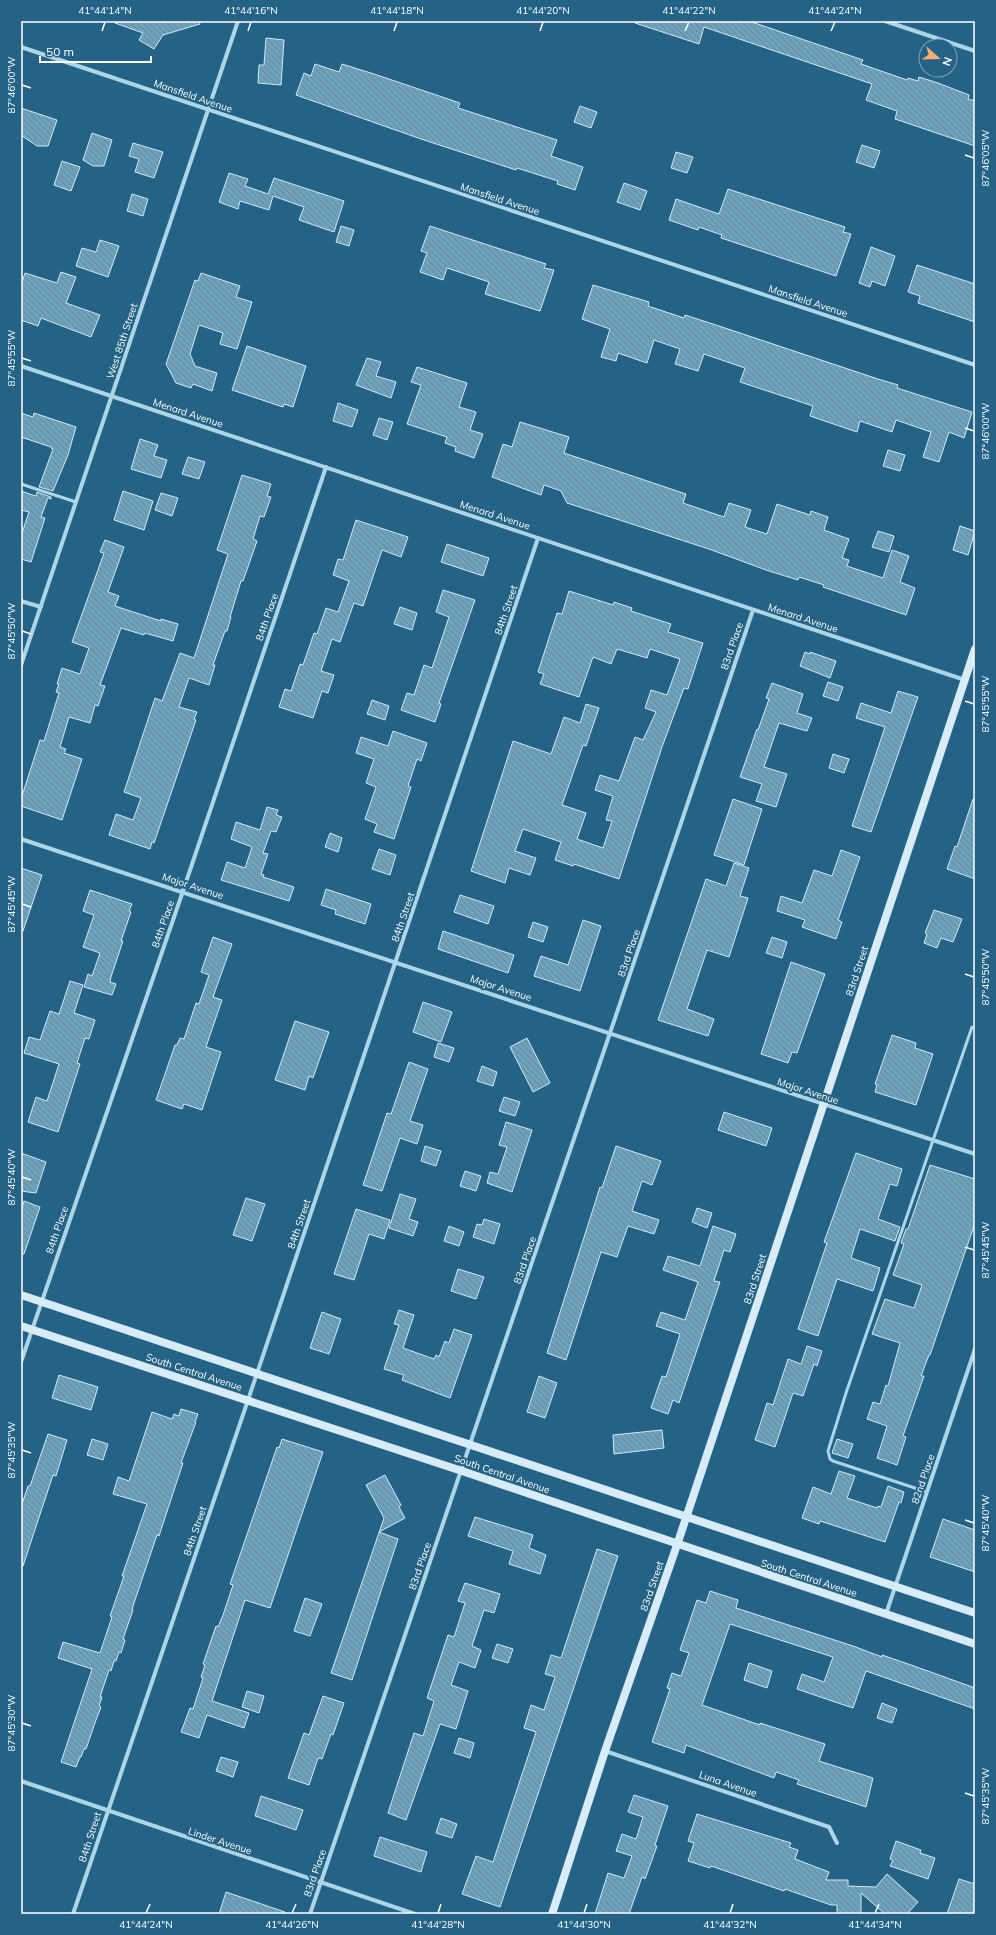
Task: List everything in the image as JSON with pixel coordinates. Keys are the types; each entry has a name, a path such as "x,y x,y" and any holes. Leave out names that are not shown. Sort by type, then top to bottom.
{"street":[{"name":"West 85th Street","path":"21,665 238,21"},
{"path":"885,21 975,51"},
{"name":"Mansfield Avenue","path":"21,48 975,365"},
{"name":"Menard Avenue","path":"21,366 965,680"},
{"name":"84th Place","path":"21,1362 183,891 326,468"},
{"name":"84th Street","path":"73,1914 248,1400 538,538"},
{"path":"21,601 41,607"},
{"name":"83rd Place","path":"310,1914 462,1471 753,610"},
{"name":"83rd Street","path":"552,1914 605,1751 677,1545 975,649"},
{"name":"Major Avenue","path":"21,838 823,1105 975,1154"},
{"name":"South Central Avenue","path":"21,1295 975,1613"},
{"name":"South Central Avenue","path":"21,1326 462,1471 677,1545 975,1644"},
{"name":"82nd Place","path":"886,1614 975,1349"},
{"name":"Luna Avenue","path":"605,1751 829,1827 837,1844"},
{"name":"Linder Avenue","path":"21,1781 415,1914"}],"lane":[{"path":"21,484 76,502"},
{"path":"927,1492 833,1461 830,1459 828,1450 972,1027"}],"building":[{"path":"115,21 199,21 200,24 163,35 154,49 139,40 143,33 115,23"},
{"path":"635,21 749,21 863,60 861,64 907,80 908,78 918,81 919,78 922,78 938,83 969,95 968,99 975,101 975,146 895,119 897,111 866,100 872,84 704,27 699,44 635,23"},
{"path":"266,38 284,40 281,85 258,83 259,65 264,65"},
{"path":"315,64 339,72 342,64 374,74 460,103 458,108 557,140 551,156 583,167 575,190 557,184 558,181 517,168 516,170 421,139 296,95 304,73 311,76"},
{"path":"580,106 597,112 591,128 574,122"},
{"path":"21,108 57,120 48,146 37,146 21,135"},
{"path":"92,133 112,140 104,166 93,166 83,160"},
{"path":"133,143 163,152 154,178 135,172 139,159 129,156"},
{"path":"862,145 880,151 874,168 856,162"},
{"path":"676,152 693,157 687,173 671,168"},
{"path":"62,161 80,167 71,191 54,185"},
{"path":"229,173 248,179 245,186 268,194 274,178 344,201 334,232 299,220 304,207 273,196 269,210 240,201 238,209 219,202"},
{"path":"624,183 647,191 640,210 617,202"},
{"path":"728,189 845,227 843,232 851,234 836,276 721,238 722,235 699,227 698,230 669,220 676,199 719,214"},
{"path":"132,194 148,199 143,216 127,211"},
{"path":"341,226 354,230 349,246 336,242"},
{"path":"430,226 546,264 544,268 554,270 540,311 485,294 489,282 447,268 443,280 420,272 427,253 421,251"},
{"path":"100,240 119,246 108,277 76,266 82,248 96,252"},
{"path":"871,247 895,256 885,286 872,281 870,287 859,283"},
{"path":"917,265 975,284 975,322 918,303 920,296 908,292"},
{"path":"61,272 76,277 66,303 100,315 91,337 41,318 38,326 21,320 21,285 25,273 57,283"},
{"path":"201,273 240,286 236,297 252,302 237,349 220,344 223,333 199,325 190,354 195,366 217,373 212,391 193,384 191,388 176,383 166,364 195,280 198,281"},
{"path":"593,285 649,302 648,306 684,318 685,315 719,326 898,385 897,388 972,412 964,438 949,432 939,462 923,457 931,432 896,420 892,432 860,421 857,432 810,416 813,406 740,382 745,368 704,354 698,371 675,364 680,349 654,340 647,363 618,353 616,361 601,357 610,329 582,319"},
{"path":"247,346 306,366 293,407 284,404 283,407 232,390"},
{"path":"367,358 381,362 376,376 396,382 391,398 356,385"},
{"path":"417,367 467,383 459,407 476,412 470,430 483,434 474,458 455,451 456,447 445,443 447,437 407,424 421,385 411,382"},
{"path":"338,403 358,410 352,427 333,421"},
{"path":"21,413 33,417 34,413 76,427 68,455 53,491 39,487 53,449 21,437"},
{"path":"379,418 393,422 387,440 373,435"},
{"path":"520,422 569,437 564,453 686,494 683,503 724,517 729,503 751,510 745,527 767,534 777,504 810,515 811,511 828,517 824,530 849,539 842,558 849,560 847,566 883,578 892,550 909,556 900,582 915,588 906,615 823,587 824,585 799,577 798,580 766,570 709,549 567,503 561,491 544,485 541,495 492,477 503,444 512,447"},
{"path":"140,439 158,445 154,456 167,460 161,478 131,469"},
{"path":"888,450 905,455 900,471 883,466"},
{"path":"188,457 205,462 199,479 182,474"},
{"path":"242,475 271,484 267,496 271,497 264,517 260,516 253,539 257,541 243,581 241,581 227,631 225,631 213,665 215,665 209,685 189,678 179,707 197,712 194,719 196,720 154,843 152,842 150,849 109,835 116,814 133,820 141,798 124,792 155,698 162,701 180,653 194,658 228,554 217,550"},
{"path":"21,491 36,496 37,492 51,497 51,499 48,498 41,517 45,518 31,562 21,559 21,536 29,512 21,510"},
{"path":"123,491 153,501 144,530 114,520"},
{"path":"161,493 178,498 172,516 155,510"},
{"path":"356,520 408,537 401,557 382,550 363,606 354,603 340,642 332,639 321,671 334,675 328,693 322,691 313,718 279,707 285,689 291,691 300,664 303,665 314,633 317,634 326,608 338,612 349,581 333,575 338,559 343,560"},
{"path":"960,526 975,531 968,555 953,550"},
{"path":"878,531 894,536 889,552 872,547"},
{"path":"105,540 124,547 108,592 119,596 115,606 161,621 161,619 178,624 173,641 145,633 144,635 121,628 100,685 105,686 98,706 95,705 90,723 69,717 60,747 66,749 64,753 82,759 62,820 21,806 21,799 40,740 44,741 59,693 56,692 62,668 80,674 89,648 72,642 104,553 100,552"},
{"path":"447,544 489,558 483,576 441,562"},
{"path":"443,590 475,600 439,703 441,704 435,722 401,710 407,693 414,695 424,665 432,668 449,617 436,612"},
{"path":"569,591 613,605 614,602 632,608 631,611 671,624 668,632 703,643 688,689 684,688 662,747 619,879 574,864 573,866 555,860 561,842 523,829 515,851 536,858 530,875 509,868 505,883 471,871 513,741 551,754 564,717 580,723 586,704 599,708 586,746 583,745 562,805 586,813 577,839 603,848 612,821 606,820 613,796 595,790 600,775 619,781 635,737 643,740 656,712 645,708 651,690 667,695 680,659 650,649 647,658 617,649 611,664 593,657 579,697 540,684 544,674 538,672 557,613 562,614"},
{"path":"400,607 417,613 412,630 394,624"},
{"path":"805,652 810,654 810,652 836,661 830,678 800,666"},
{"path":"828,682 843,687 838,701 823,696"},
{"path":"772,683 803,694 797,713 812,718 807,731 779,723 764,767 787,774 776,807 756,801 762,784 740,777 769,699 766,698"},
{"path":"898,691 918,697 871,832 852,826 885,727 856,718 861,703 891,713"},
{"path":"372,700 389,706 385,720 367,714"},
{"path":"393,731 427,743 421,761 417,759 408,786 411,787 394,839 374,832 377,824 365,819 376,787 366,783 374,759 356,753 361,737 388,746"},
{"path":"833,754 849,759 844,773 829,768"},
{"path":"733,799 762,809 744,865 714,855"},
{"path":"973,799 975,799 975,879 947,869 955,846 957,847"},
{"path":"267,807 278,810 276,815 282,817 276,832 271,831 263,853 268,854 261,874 264,875 263,877 294,887 289,901 221,880 227,862 245,868 252,847 231,839 236,822 260,830"},
{"path":"330,833 342,838 338,852 325,847"},
{"path":"379,849 396,855 390,875 372,869"},
{"path":"841,850 860,857 838,920 842,922 836,939 802,927 805,920 777,911 781,896 802,903 814,870 832,876"},
{"path":"734,863 749,868 740,896 748,898 729,957 707,950 687,1009 714,1019 708,1036 658,1020 706,879 726,886"},
{"path":"21,868 42,875 23,931 21,931"},
{"path":"326,889 371,904 365,924 335,914 336,910 321,905"},
{"path":"90,890 132,904 129,911 131,912 121,941 123,941 111,977 110,982 116,984 112,995 84,987 88,974 92,976 100,953 83,947 94,915 83,911"},
{"path":"460,895 494,906 488,924 454,912"},
{"path":"934,910 962,919 953,942 941,938 937,948 924,943 927,934 925,933"},
{"path":"583,920 601,926 580,991 534,976 541,956 568,965"},
{"path":"533,922 548,927 543,942 528,937"},
{"path":"443,931 514,955 508,973 438,949"},
{"path":"213,937 232,944 213,997 222,1000 206,1047 221,1052 202,1110 184,1104 182,1109 156,1100 175,1045 177,1045 180,1038 184,1039 196,1003 199,1004 209,975 201,972"},
{"path":"772,937 787,942 782,958 766,953"},
{"path":"791,962 825,974 797,1053 792,1052 788,1063 761,1054"},
{"path":"70,981 83,985 74,1013 95,1020 89,1039 85,1038 77,1063 80,1064 58,1132 28,1122 36,1097 47,1101 59,1064 24,1053 29,1037 40,1040 50,1011 59,1014"},
{"path":"423,1002 452,1012 441,1042 413,1032"},
{"path":"295,1021 329,1032 313,1078 309,1076 305,1090 275,1080"},
{"path":"892,1035 916,1043 915,1048 933,1054 916,1105 875,1092 877,1085 875,1084"},
{"path":"527,1038 550,1083 533,1092 510,1047"},
{"path":"438,1043 454,1048 449,1062 434,1057"},
{"path":"409,1062 428,1069 410,1121 423,1125 417,1144 400,1138 382,1191 363,1185 387,1113 391,1114"},
{"path":"482,1066 497,1072 493,1086 477,1081"},
{"path":"504,1097 520,1102 515,1116 499,1111"},
{"path":"724,1112 772,1128 766,1146 718,1130"},
{"path":"506,1122 532,1130 512,1192 487,1183 490,1172 498,1174 507,1147 499,1145"},
{"path":"425,1146 441,1151 436,1166 421,1161"},
{"path":"616,1146 661,1161 652,1185 642,1181 632,1211 659,1220 654,1234 628,1226 617,1257 601,1252 566,1360 547,1353 600,1187 602,1188"},
{"path":"21,1153 46,1162 36,1193 21,1191"},
{"path":"856,1153 902,1169 897,1186 890,1184 878,1219 900,1227 895,1241 860,1229 851,1258 880,1268 873,1291 837,1279 818,1336 798,1329 827,1243 824,1242"},
{"path":"930,1165 975,1179 975,1223 930,1355 921,1376 924,1376 903,1436 906,1437 897,1465 877,1458 887,1426 867,1419 873,1402 880,1404 886,1385 888,1386 900,1343 872,1334 885,1299 914,1308 922,1285 893,1275 904,1244 901,1243 906,1229 908,1229"},
{"path":"465,1171 481,1176 476,1191 460,1186"},
{"path":"400,1194 416,1199 409,1219 418,1222 413,1236 389,1228"},
{"path":"246,1198 265,1204 252,1241 233,1235"},
{"path":"24,1201 40,1207 24,1254 21,1254 21,1212"},
{"path":"697,1208 712,1213 707,1228 692,1222"},
{"path":"356,1209 390,1220 384,1239 369,1234 354,1280 334,1274"},
{"path":"484,1219 500,1224 494,1244 473,1237 477,1224 482,1225"},
{"path":"449,1226 464,1232 459,1246 444,1241"},
{"path":"713,1226 736,1234 730,1252 724,1250 714,1281 720,1282 679,1403 673,1400 668,1414 651,1408 662,1376 666,1377 680,1334 656,1326 661,1312 685,1320 698,1282 663,1270 668,1256 700,1266"},
{"path":"458,1269 484,1277 476,1299 451,1291"},
{"path":"399,1310 414,1315 403,1348 434,1359 436,1355 439,1357 445,1341 449,1343 454,1329 472,1335 450,1398 402,1380 404,1375 384,1369 399,1325 394,1324"},
{"path":"322,1312 341,1319 329,1354 310,1348"},
{"path":"807,1346 822,1351 817,1366 814,1364 803,1396 793,1393 775,1447 755,1440 767,1403 773,1405 788,1359 801,1364"},
{"path":"59,1375 98,1387 91,1410 52,1398"},
{"path":"539,1376 557,1383 545,1418 527,1412"},
{"path":"181,1409 198,1414 196,1422 181,1463 183,1463 159,1536 157,1535 132,1609 133,1610 123,1639 125,1640 121,1653 119,1652 116,1661 114,1661 111,1671 109,1670 100,1697 102,1697 99,1706 101,1707 86,1749 84,1749 76,1767 61,1762 92,1669 58,1658 63,1642 100,1653 112,1617 110,1616 124,1576 122,1576 147,1504 113,1494 118,1477 129,1481 152,1412 172,1419 174,1414 179,1416"},
{"path":"662,1430 664,1448 614,1454 613,1435"},
{"path":"48,1434 67,1440 56,1476 53,1475 23,1566 21,1565 21,1507"},
{"path":"92,1439 108,1444 103,1460 87,1455"},
{"path":"282,1439 323,1452 270,1608 245,1600 212,1701 249,1713 244,1728 207,1715 199,1738 181,1732 190,1708 193,1709 203,1678 201,1677 205,1665 203,1664 216,1626 218,1627 223,1615 233,1585 230,1584 277,1447 279,1448"},
{"path":"837,1439 853,1444 848,1458 832,1453"},
{"path":"839,1471 855,1476 847,1498 877,1508 878,1506 881,1507 888,1486 904,1492 885,1542 820,1521 819,1524 802,1518 813,1487 831,1494"},
{"path":"385,1475 401,1505 399,1507 405,1518 379,1532 384,1518 366,1485"},
{"path":"475,1517 533,1535 529,1548 546,1555 540,1574 509,1564 513,1551 468,1536"},
{"path":"943,1519 975,1530 975,1572 930,1557"},
{"path":"379,1532 398,1539 352,1680 331,1673"},
{"path":"597,1549 618,1556 500,1907 462,1894 476,1856 493,1862 536,1732 524,1728 531,1705 544,1710 555,1677 545,1674 551,1655 561,1658"},
{"path":"465,1583 500,1594 494,1613 484,1610 472,1646 481,1650 475,1668 459,1662 451,1685 468,1691 456,1729 440,1724 406,1820 388,1813 414,1733 423,1736 434,1701 427,1698 448,1635 454,1637 465,1603 458,1601"},
{"path":"710,1591 738,1600 736,1608 853,1646 882,1657 882,1655 975,1688 975,1709 866,1671 853,1708 797,1689 802,1674 824,1682 833,1657 730,1624 702,1705 760,1725 760,1723 825,1744 819,1761 873,1778 866,1807 797,1784 799,1780 776,1772 774,1778 686,1745 684,1753 652,1742 670,1689 667,1688 672,1673 681,1676 689,1653 680,1650 697,1600 706,1603"},
{"path":"305,1598 322,1604 310,1636 294,1631"},
{"path":"497,1644 513,1649 508,1663 492,1658"},
{"path":"749,1663 772,1671 767,1688 744,1680"},
{"path":"247,1691 264,1696 259,1713 242,1707"},
{"path":"323,1696 344,1703 333,1735 331,1734 322,1759 318,1758 309,1785 288,1778 304,1733 309,1735"},
{"path":"882,1703 897,1709 892,1723 877,1718"},
{"path":"459,1738 474,1743 470,1758 454,1753"},
{"path":"221,1757 238,1762 233,1777 216,1771"},
{"path":"634,1795 668,1806 655,1845 657,1846 645,1879 642,1877 629,1914 595,1914 608,1873 624,1878 632,1856 616,1851 622,1834 636,1839 643,1817 628,1812"},
{"path":"261,1796 303,1810 296,1830 255,1816"},
{"path":"697,1814 791,1843 789,1847 798,1850 795,1859 829,1872 826,1880 848,1880 848,1886 876,1887 887,1874 918,1902 907,1914 885,1914 861,1893 861,1914 837,1914 837,1905 831,1905 785,1889 784,1891 711,1866 710,1868 688,1861 694,1843 688,1841"},
{"path":"441,1818 457,1824 452,1838 436,1833"},
{"path":"380,1837 427,1852 421,1872 374,1856"},
{"path":"896,1841 921,1850 920,1853 935,1858 928,1879 890,1866 893,1860 890,1859"},
{"path":"959,1879 975,1884 975,1914 947,1914"},
{"path":"226,1892 285,1912 284,1914 219,1914"}]}
